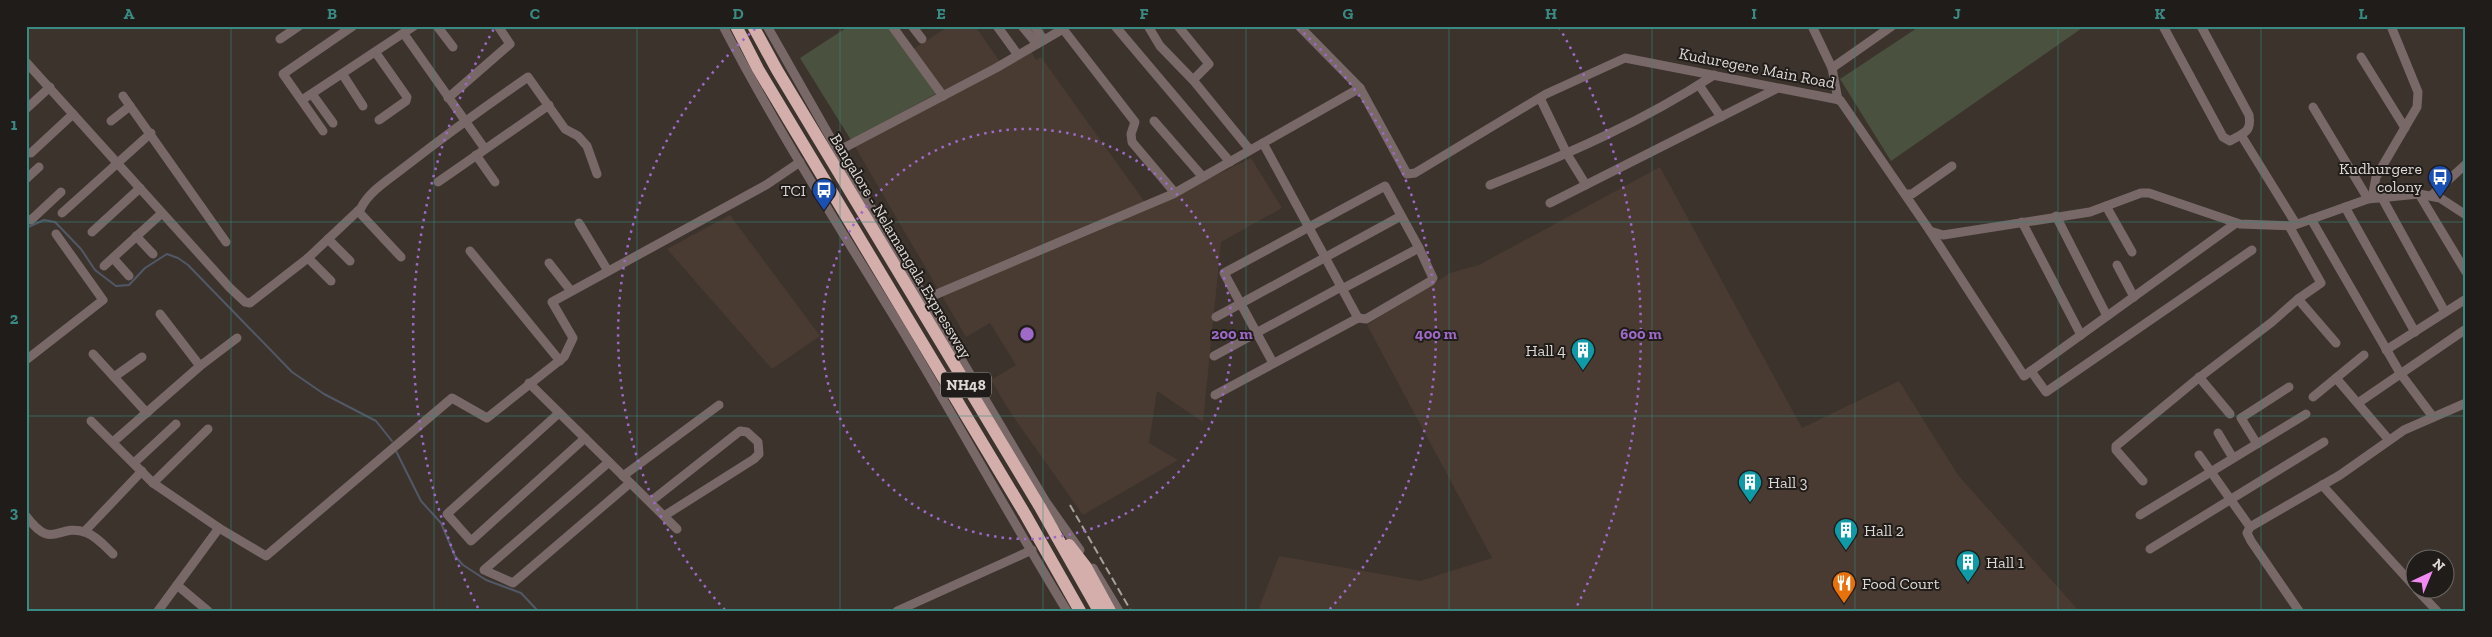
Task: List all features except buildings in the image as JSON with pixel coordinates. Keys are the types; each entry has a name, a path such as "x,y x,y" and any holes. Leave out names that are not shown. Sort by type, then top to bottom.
{"highway":[{"name":"Bangalore - Nelamangala Expressway","path":"736,26 758,69 1025,514 1080,611"},
{"name":"Bangalore - Nelamangala Expressway","path":"753,26 858,206 1040,507 1099,611"},
{"path":"1040,507 1086,567 1110,611"}],"street":[{"path":"280,39 299,26"},
{"path":"323,131 284,74 353,26"},
{"path":"302,100 343,75 414,26"},
{"path":"437,26 453,47"},
{"path":"448,98 510,44 498,26"},
{"path":"723,26 800,162 1067,611"},
{"path":"767,26 838,151 1046,502 1096,573 1119,611"},
{"path":"892,26 943,96"},
{"path":"912,26 922,39"},
{"path":"997,26 1018,55"},
{"path":"1022,26 1040,42"},
{"path":"1034,26 1040,42"},
{"path":"1115,26 1230,162"},
{"path":"1148,26 1160,46 1193,80 1250,150"},
{"path":"1178,26 1209,64 1193,80"},
{"name":"Kuduregere Main Road","path":"1299,26 1360,88 1407,174 1415,173 1540,98 1625,58 1838,100 1930,231 2024,376 2031,371"},
{"path":"1812,26 1832,68 1838,100"},
{"path":"1832,68 1892,26"},
{"path":"2163,26 2223,137 2230,141 2249,130 2251,125 2249,116 2201,26"},
{"path":"2374,198 2376,176 2417,107 2418,92 2391,26"},
{"path":"838,151 1018,55 1062,28 1135,122 1131,134 1132,142 1175,193"},
{"path":"404,34 486,149"},
{"path":"376,53 407,97 406,101 379,120"},
{"path":"2361,57 2405,128"},
{"path":"27,64 50,87 230,288 245,302 250,303 256,301 308,258 358,211 364,202 384,183 465,120 528,77 565,129 578,136 588,146 597,174"},
{"path":"343,75 363,106"},
{"path":"1490,185 1567,154 1653,112 1714,75"},
{"path":"1699,85 1720,117"},
{"path":"26,108 50,87"},
{"path":"925,298 1175,193 1360,88"},
{"path":"1550,203 1776,89"},
{"path":"312,94 333,123"},
{"path":"123,96 151,133 226,242"},
{"path":"1540,98 1567,154 1586,185"},
{"path":"438,182 549,105"},
{"path":"110,121 130,106"},
{"path":"2313,107 2374,198 2445,312"},
{"path":"31,153 74,114"},
{"path":"1154,121 1202,176"},
{"path":"62,213 151,133"},
{"path":"2143,481 2116,450 2116,446 2199,377 2321,283 2292,225 2240,135"},
{"path":"1263,143 1358,318"},
{"path":"476,155 495,182"},
{"path":"91,421 153,483 219,528 266,556 452,398 487,418 529,383 564,358 574,338 552,302 766,185 800,162"},
{"path":"2432,195 2466,164"},
{"path":"1905,194 1912,194 1952,166"},
{"path":"26,178 38,167"},
{"path":"1215,395 1358,318 1366,319 1431,281 1433,278 1432,272 1385,186 1224,273 1273,363"},
{"path":"92,232 140,188"},
{"path":"26,219 31,220 61,192"},
{"path":"1930,231 1943,235 2090,212 2141,193 2149,193 2236,223 2292,225 2374,198 2419,194 2432,195 2456,207 2466,215"},
{"path":"2419,194 2466,272"},
{"path":"2106,206 2132,252"},
{"path":"2345,207 2415,332"},
{"path":"358,211 401,257"},
{"path":"104,266 162,212"},
{"path":"1216,317 1402,216"},
{"path":"2056,216 2107,316"},
{"path":"2311,219 2400,374 2433,417"},
{"path":"2022,222 2081,335"},
{"path":"578,223 608,271"},
{"path":"2236,223 2031,371 2046,392 2252,250"},
{"path":"26,360 103,300 56,234"},
{"path":"136,236 153,254"},
{"path":"328,239 350,261"},
{"path":"1214,356 1419,248"},
{"path":"470,251 560,361"},
{"path":"113,258 129,276"},
{"path":"308,258 331,281"},
{"path":"549,263 571,291"},
{"path":"2117,265 2134,297"},
{"path":"2298,299 2336,343"},
{"path":"2386,350 2466,299"},
{"path":"160,314 200,366"},
{"path":"2358,403 2466,329"},
{"path":"112,442 200,366 237,338"},
{"path":"93,354 147,413"},
{"path":"2314,397 2364,355"},
{"path":"114,377 142,357"},
{"path":"2199,377 2230,414"},
{"path":"2336,378 2389,440"},
{"path":"529,383 676,529"},
{"path":"2257,444 2241,418 2289,387"},
{"path":"2299,611 2246,533 2250,527 2322,485 2389,440 2433,417 2466,403"},
{"path":"622,476 719,405"},
{"path":"559,413 447,514 471,541 585,438"},
{"path":"2140,515 2306,414"},
{"path":"134,463 176,424"},
{"path":"153,483 208,430"},
{"path":"650,502 740,431 746,432 758,442 759,454 754,459 664,516"},
{"path":"2218,433 2233,458"},
{"path":"2150,549 2324,442"},
{"path":"2199,455 2250,527"},
{"path":"609,462 484,570 513,583 630,484"},
{"path":"84,532 142,471"},
{"path":"2322,485 2404,575"},
{"path":"26,516 43,534 52,536 68,532 84,532 94,537 114,554"},
{"path":"158,611 219,528"},
{"path":"897,611 1032,550"},
{"path":"177,585 196,607 208,611"},
{"path":"2427,600 2437,611"}],"shaded area":[{"path":"949,26 975,26 1003,66 1031,51 1036,60 1041,57 1149,208 1251,158 1282,208 1221,242 1203,422 1157,391 1149,443 1178,460 1083,515 1010,412 991,380 1016,365 990,323 966,337 851,140 907,53"},
{"path":"1660,167 1802,428 1899,381 1958,475 2079,611 1258,611 1279,556 1420,581 1492,558 1367,325 1450,273 1479,265"},
{"path":"730,215 820,336 772,369 667,249"}],"green space":[{"path":"849,26 887,26 937,93 851,140 800,58"},
{"path":"1920,26 2085,26 1891,161 1840,79"}],"waterway":[{"path":"26,228 44,220 55,222 81,249 95,270 116,286 129,285 145,268 167,254 178,258 188,265 292,372 324,394 376,421 392,441"},
{"path":"396,451 421,501 441,523 455,556 463,565 486,580 521,593 538,611"}],"railway":[{"path":"1070,505 1131,611"}],"place":[{"name":"Kudhurgere colony","path":"2440,198"},
{"name":"TCI","path":"824,211"},
{"name":"Hall 4","path":"1583,371"},
{"name":"Hall 3","path":"1750,503"},
{"name":"Hall 2","path":"1846,551"},
{"name":"Hall 1","path":"1968,583"},
{"name":"Food Court","path":"1844,604"}]}
